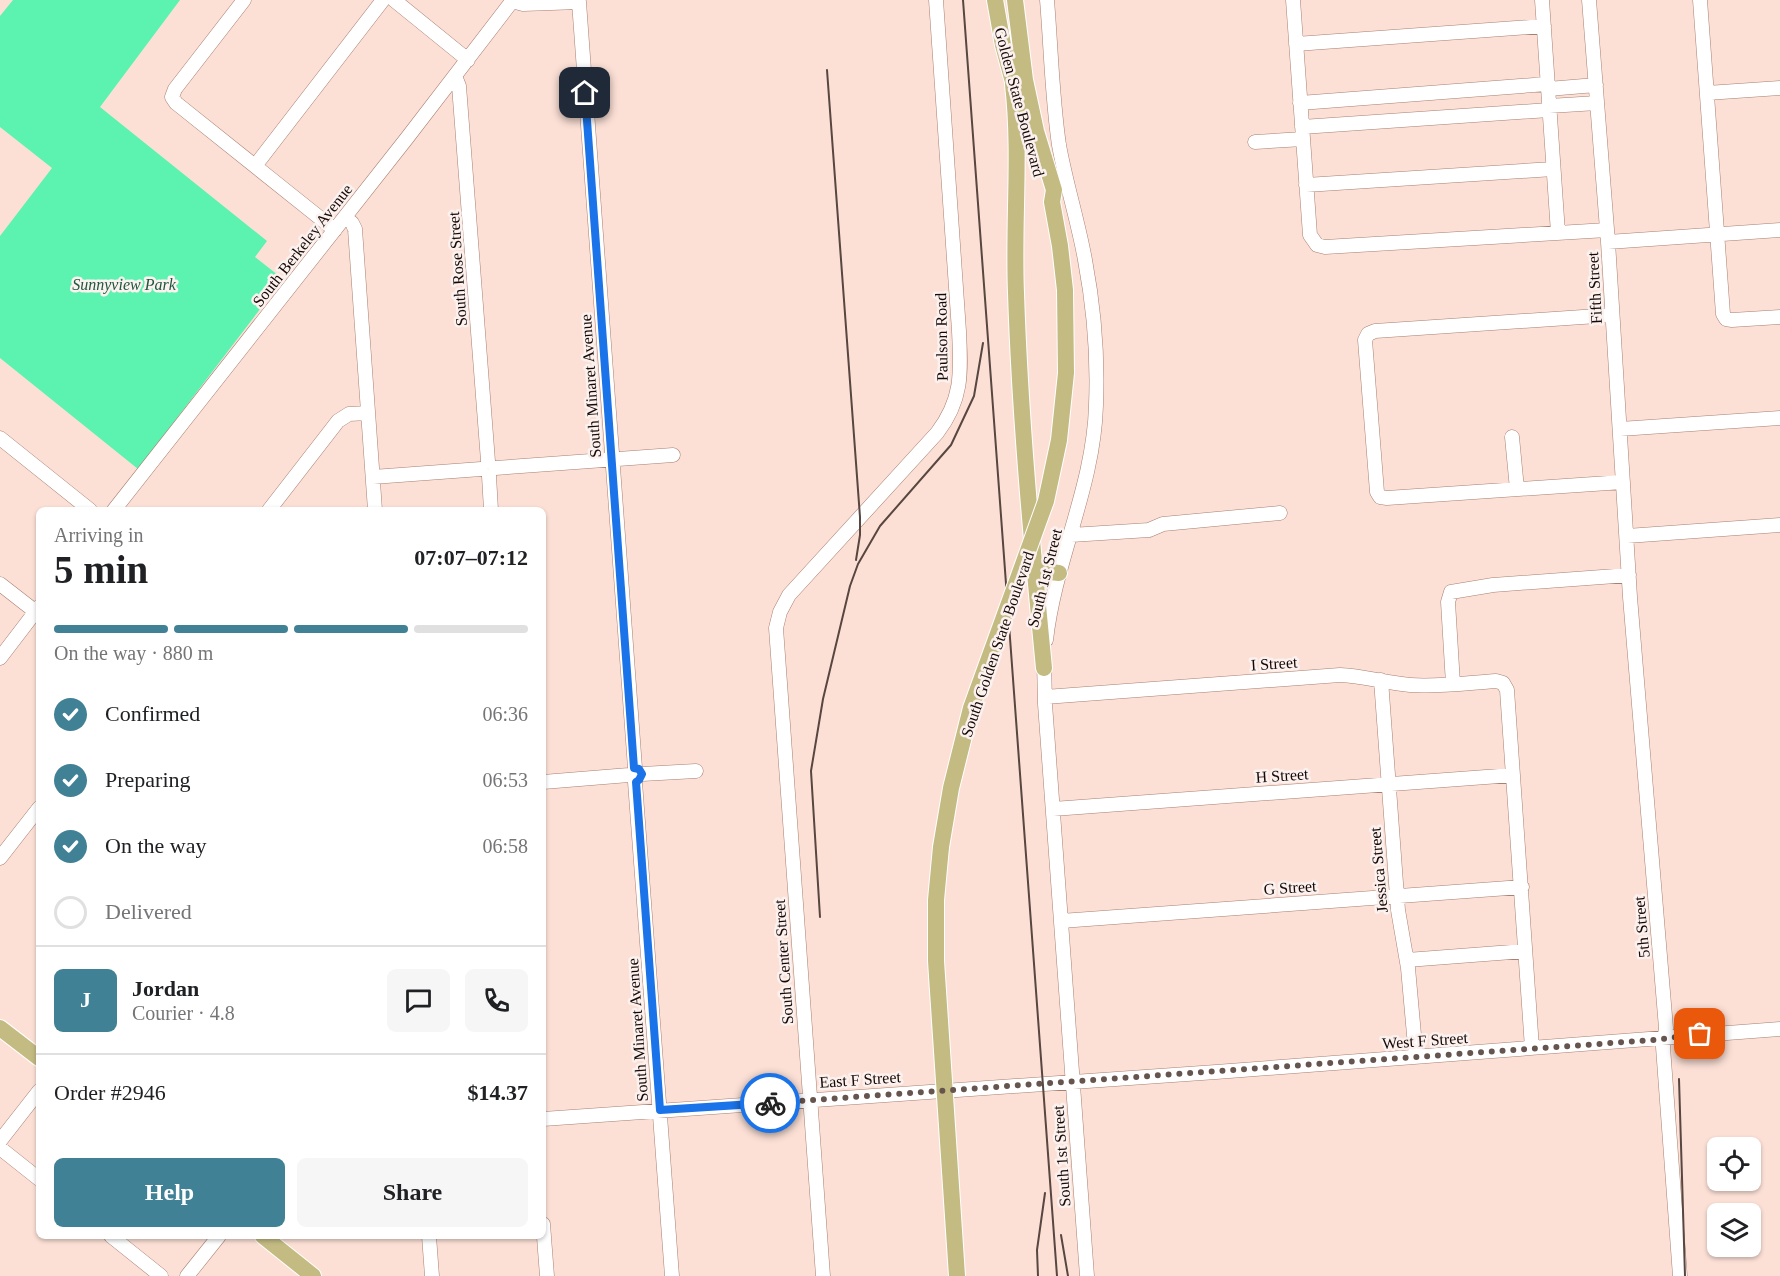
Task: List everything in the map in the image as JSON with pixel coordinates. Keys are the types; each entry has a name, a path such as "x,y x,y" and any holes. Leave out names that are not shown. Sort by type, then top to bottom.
{"main road":[{"name":"Golden State Boulevard","path":"995,0 1013,84 1045,193 1052,202"},
{"name":"Golden State Boulevard","path":"1015,0 1025,80 1036,131 1054,190 1052,202 1065,290 1066,373"},
{"path":"1013,84 1017,129 1016,307 1034,563 1044,668"},
{"name":"South Golden State Boulevard","path":"957,1276 935,943 941,847 951,788 971,708 1046,501 1059,440 1066,373"},
{"path":"1034,563 1041,571 1059,573"},
{"path":"0,1028 36,1056"},
{"path":"267,1239 313,1276"}],"street":[{"path":"244,0 175,89 172,97 176,103 335,230"},
{"path":"255,166 383,0"},
{"path":"394,0 468,60"},
{"name":"Paulson Road","path":"776,645 777,620 789,595 937,433 957,397 961,370 959,331 936,0"},
{"name":"South 1st Street","path":"1047,0 1059,143 1085,261 1095,333 1096,362 1096,413 1091,455 1049,615 1044,668 1087,1276"},
{"path":"1293,0 1310,235 1317,245 1325,247 1558,233 1607,236 1716,235 1780,230"},
{"path":"1542,0 1558,233"},
{"name":"Fifth Street","path":"1589,0 1629,575"},
{"path":"1700,0 1723,314 1726,319 1732,320 1780,317"},
{"name":"South Berkeley Avenue","path":"116,507 513,1"},
{"name":"South Minaret Avenue","path":"513,1 523,4 579,2 672,1276"},
{"path":"1296,44 1544,26"},
{"name":"South Rose Street","path":"455,76 459,86 491,507"},
{"path":"1300,103 1596,85"},
{"path":"1566,87 1568,105"},
{"path":"1707,93 1780,88"},
{"path":"1255,142 1303,133 1597,103"},
{"path":"1306,185 1553,169"},
{"path":"345,217 355,229 375,507"},
{"path":"1612,315 1375,331 1368,334 1365,340 1377,492 1380,497 1623,482"},
{"path":"271,507 338,421 349,414 368,413"},
{"path":"1620,429 1780,418"},
{"path":"1512,437 1516,489"},
{"path":"0,438 86,507"},
{"path":"373,477 674,455"},
{"path":"1071,535 1149,530 1163,525 1280,513"},
{"path":"1627,536 1780,525"},
{"path":"1453,684 1448,602 1449,595 1455,591 1493,585 1629,575"},
{"name":"5th Street","path":"1629,575 1666,1028 1663,1047 1680,1276"},
{"path":"0,584 36,609"},
{"path":"0,658 36,611"},
{"name":"South Center Street","path":"776,645 823,1276"},
{"name":"I Street","path":"1045,697 1340,675 1364,676 1417,686 1496,681 1503,683 1507,690 1513,775"},
{"name":"Jessica Street","path":"1381,680 1397,896 1407,960 1416,1057"},
{"path":"546,782 696,771"},
{"path":"1513,775 1532,1048"},
{"name":"H Street","path":"1053,809 1513,775"},
{"path":"0,858 36,812"},
{"name":"G Street","path":"1061,921 1522,887"},
{"path":"1407,960 1525,951"},
{"name":"West F Street","path":"1072,1082 1780,1029"},
{"name":"East F Street","path":"546,1119 1072,1082"},
{"path":"0,1141 36,1095"},
{"path":"0,1149 36,1177"},
{"path":"115,1239 161,1276"},
{"path":"187,1276 217,1239"},
{"path":"429,1239 432,1276"},
{"path":"544,1239 547,1276"}],"green space":[{"name":"Sunnyview Park","path":"13,0 180,0 100,107 267,241 255,257 283,279 138,469 0,358 0,236 52,168 0,127 0,16"}],"railway":[{"path":"963,0 1057,1276"},
{"path":"827,70 860,517 856,560"},
{"path":"820,917 811,771 823,699 850,586 858,564 880,526 951,445 974,396 983,343"},
{"path":"1679,1079 1685,1276"},
{"path":"1038,1276 1037,1250 1045,1193"},
{"path":"1061,1235 1068,1276"}],"way so far":[{"path":"770,1103 1654,1040 1700,1034"}],"route":[{"path":"585,93 634,768 639,769 642,774 636,782 660,1110 770,1103"}]}
